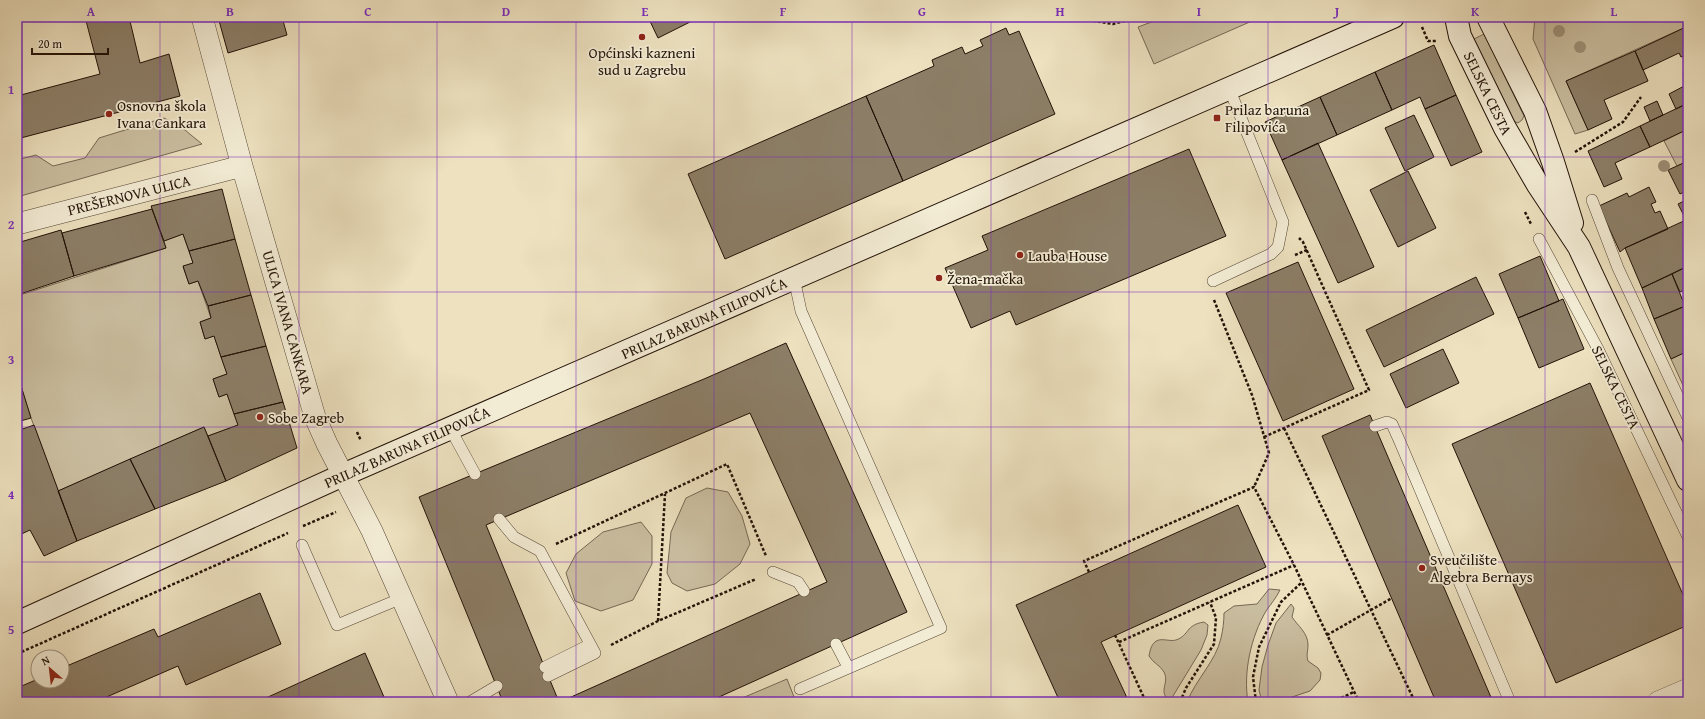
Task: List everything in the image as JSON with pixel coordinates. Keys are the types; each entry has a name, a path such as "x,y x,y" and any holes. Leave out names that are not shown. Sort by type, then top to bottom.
{"main road":[{"name":"PRILAZ BARUNA FILIPOVIĆA","path":"17,623 343,475 1393,17"},
{"name":"SELSKA CESTA","path":"1456,17 1460,36 1505,128 1538,185 1579,247"},
{"name":"SELSKA CESTA","path":"1488,17 1535,111 1553,162 1579,247 1688,480"}],"street":[{"name":"ULICA IVANA CANKARA","path":"202,17 242,166 315,417 327,444 372,531 448,702"},
{"name":"PREŠERNOVA ULICA","path":"17,224 242,166"},
{"path":"1658,702 1688,689"}],"lane":[{"path":"1213,281 1271,254 1278,247 1283,222 1229,88"},
{"path":"1592,200 1618,268 1688,418"},
{"name":"SELSKA CESTA","path":"1539,239 1598,349 1688,537"},
{"path":"794,278 801,311 940,628 800,689"},
{"path":"1375,426 1387,422 1392,424 1510,702"},
{"path":"450,428 475,474"},
{"path":"499,519 514,537 540,551 595,653 547,672 585,647"},
{"path":"302,545 337,625 402,598"},
{"path":"773,572 798,582 804,591"},
{"path":"836,644 848,668"},
{"path":"470,702 497,686"}],"path":[{"path":"1068,17 1113,24 1139,17"},
{"path":"1422,27 1428,41"},
{"path":"1574,153 1623,122 1641,97"},
{"path":"1264,437 1369,390 1304,242 1283,222"},
{"path":"1293,256 1307,250"},
{"path":"1089,572 1084,561 1254,488 1268,453 1252,395 1212,294"},
{"path":"1284,428 1415,702"},
{"path":"540,551 727,464 773,572 658,621 595,653"},
{"path":"1254,488 1302,582 1359,702"},
{"path":"658,621 665,493"},
{"path":"302,527 340,511"},
{"path":"17,654 294,530"},
{"path":"1119,642 1294,566"},
{"path":"1256,702 1253,676 1259,647 1281,602 1302,582"},
{"path":"1327,635 1392,598"},
{"path":"1180,702 1186,688 1214,644 1216,618 1210,602"},
{"path":"1115,635 1146,702"},
{"path":"1332,702 1354,692"},
{"path":"960,702 968,698 970,702"}],"shaded area":[{"path":"1165,17 1261,17 1154,64 1138,27"},
{"path":"1535,17 1688,17 1688,26 1566,81 1588,130 1575,134 1533,39"},
{"path":"1484,34 1524,116 1518,123 1513,121 1474,39"},
{"path":"164,118 180,126 202,144 17,197 17,160 36,155 53,166 85,158 99,138"},
{"path":"1688,129 1688,161 1677,166 1664,141"},
{"path":"183,234 193,263 183,267 189,284 198,281 211,318 200,322 205,339 214,336 227,374 213,379 219,397 227,394 238,425 208,436 204,427 58,491 31,418 17,373 17,296 166,248 164,241"},
{"path":"1688,351 1688,392 1686,392 1671,359"},
{"path":"707,488 728,492 742,516 750,544 740,564 715,584 687,591 672,583 667,573 671,532 686,498"},
{"path":"641,522 652,536 652,564 633,600 601,611 575,601 566,573 576,554 603,532"},
{"path":"1269,589 1280,590 1266,611 1252,643 1247,679 1248,702 1187,702 1215,654 1221,638 1224,613 1234,606 1257,604"},
{"path":"1291,604 1294,608 1292,617 1305,633 1308,641 1308,661 1318,668 1321,673 1320,680 1310,691 1292,697 1285,702 1262,702 1259,690 1262,667 1268,645 1276,623"},
{"path":"1204,622 1208,625 1207,635 1201,650 1170,701 1164,694 1166,680 1164,672 1149,656 1152,646 1155,642 1160,640 1176,640 1184,636 1194,625"},
{"path":"787,679 796,702 733,702"}],"building":[{"path":"85,17 129,17 140,63 169,54 180,96 17,139 17,96 100,74"},
{"path":"218,17 282,17 287,35 228,53"},
{"path":"648,17 700,17 658,38"},
{"path":"1688,26 1688,54 1681,57 1679,53 1643,70 1635,51"},
{"path":"1006,28 1009,35 1019,31 1055,114 903,181 866,96 934,66 932,60 962,47 965,54 983,46 980,40"},
{"path":"1434,45 1456,95 1425,109 1420,97 1392,110 1375,72"},
{"path":"1635,51 1648,81 1604,100 1612,119 1588,130 1566,81"},
{"path":"1375,72 1392,110 1337,135 1320,97"},
{"path":"1688,84 1688,103 1676,109 1669,94"},
{"path":"1456,95 1482,152 1451,166 1425,109"},
{"path":"866,96 903,181 725,259 688,174"},
{"path":"1320,97 1337,135 1282,160 1265,122"},
{"path":"1657,101 1663,115 1650,121 1644,107"},
{"path":"1688,103 1688,129 1650,147 1640,126"},
{"path":"1414,115 1434,157 1405,171 1385,128"},
{"path":"1640,126 1650,147 1615,163 1622,179 1604,187 1588,151"},
{"path":"1318,143 1374,267 1338,283 1282,160"},
{"path":"1189,149 1226,236 1016,325 1010,311 971,328 945,268 988,250 982,236"},
{"path":"1688,161 1688,190 1680,194 1668,170"},
{"path":"1408,171 1436,228 1398,247 1370,190"},
{"path":"1649,187 1656,202 1651,204 1655,213 1660,211 1668,229 1625,248 1620,252 1599,206 1627,193 1629,197"},
{"path":"222,189 235,239 189,251 183,234 164,241 151,206"},
{"path":"1688,199 1688,219 1686,220 1678,204"},
{"path":"152,209 166,248 74,276 62,233"},
{"path":"1688,219 1688,266 1642,288 1625,248"},
{"path":"61,230 74,276 17,295 17,243"},
{"path":"235,239 251,295 208,306 198,281 189,284 183,266 193,263 189,251"},
{"path":"1540,256 1559,301 1518,318 1499,274"},
{"path":"1298,262 1354,389 1283,421 1226,293"},
{"path":"1688,266 1688,288 1680,292 1672,274"},
{"path":"1672,274 1685,306 1654,319 1642,288"},
{"path":"1476,277 1494,314 1384,367 1366,330"},
{"path":"251,295 266,346 221,357 214,336 205,339 200,322 211,318 208,306"},
{"path":"1563,299 1584,349 1539,368 1518,318"},
{"path":"1688,305 1688,351 1671,359 1654,319"},
{"path":"786,343 907,612 708,702 560,702 827,582 750,413 486,525 559,702 503,702 419,497 704,379"},
{"path":"266,346 283,402 234,414 227,394 219,397 213,379 227,374 221,357"},
{"path":"1443,349 1459,383 1406,408 1390,374"},
{"path":"17,373 31,418 17,422"},
{"path":"1590,383 1688,606 1688,625 1556,683 1452,444"},
{"path":"283,402 297,448 226,481 208,436 238,425 234,414"},
{"path":"1370,415 1493,702 1436,702 1322,436"},
{"path":"34,425 77,541 44,556 30,530 17,536 17,431"},
{"path":"204,427 226,481 155,509 130,459"},
{"path":"130,459 155,509 77,541 58,491"},
{"path":"1238,505 1266,567 1101,642 1129,702 1060,702 1016,605"},
{"path":"260,593 281,644 186,685 178,666 95,702 17,702 17,688 30,682 30,689 70,689 70,665 154,629 158,637"},
{"path":"365,653 384,697 372,702 257,702"}],"place":[{"name":"Općinski kazneni sud u Zagrebu","path":"642,37"},
{"name":"Osnovna škola Ivana Cankara","path":"109,114"},
{"name":"Prilaz baruna Filipovića","path":"1217,118"},
{"name":"Lauba House","path":"1020,255"},
{"name":"Žena-mačka","path":"939,278"},
{"name":"Sobe Zagreb","path":"260,417"},
{"name":"Sveučilište Algebra Bernays","path":"1422,568"}]}
